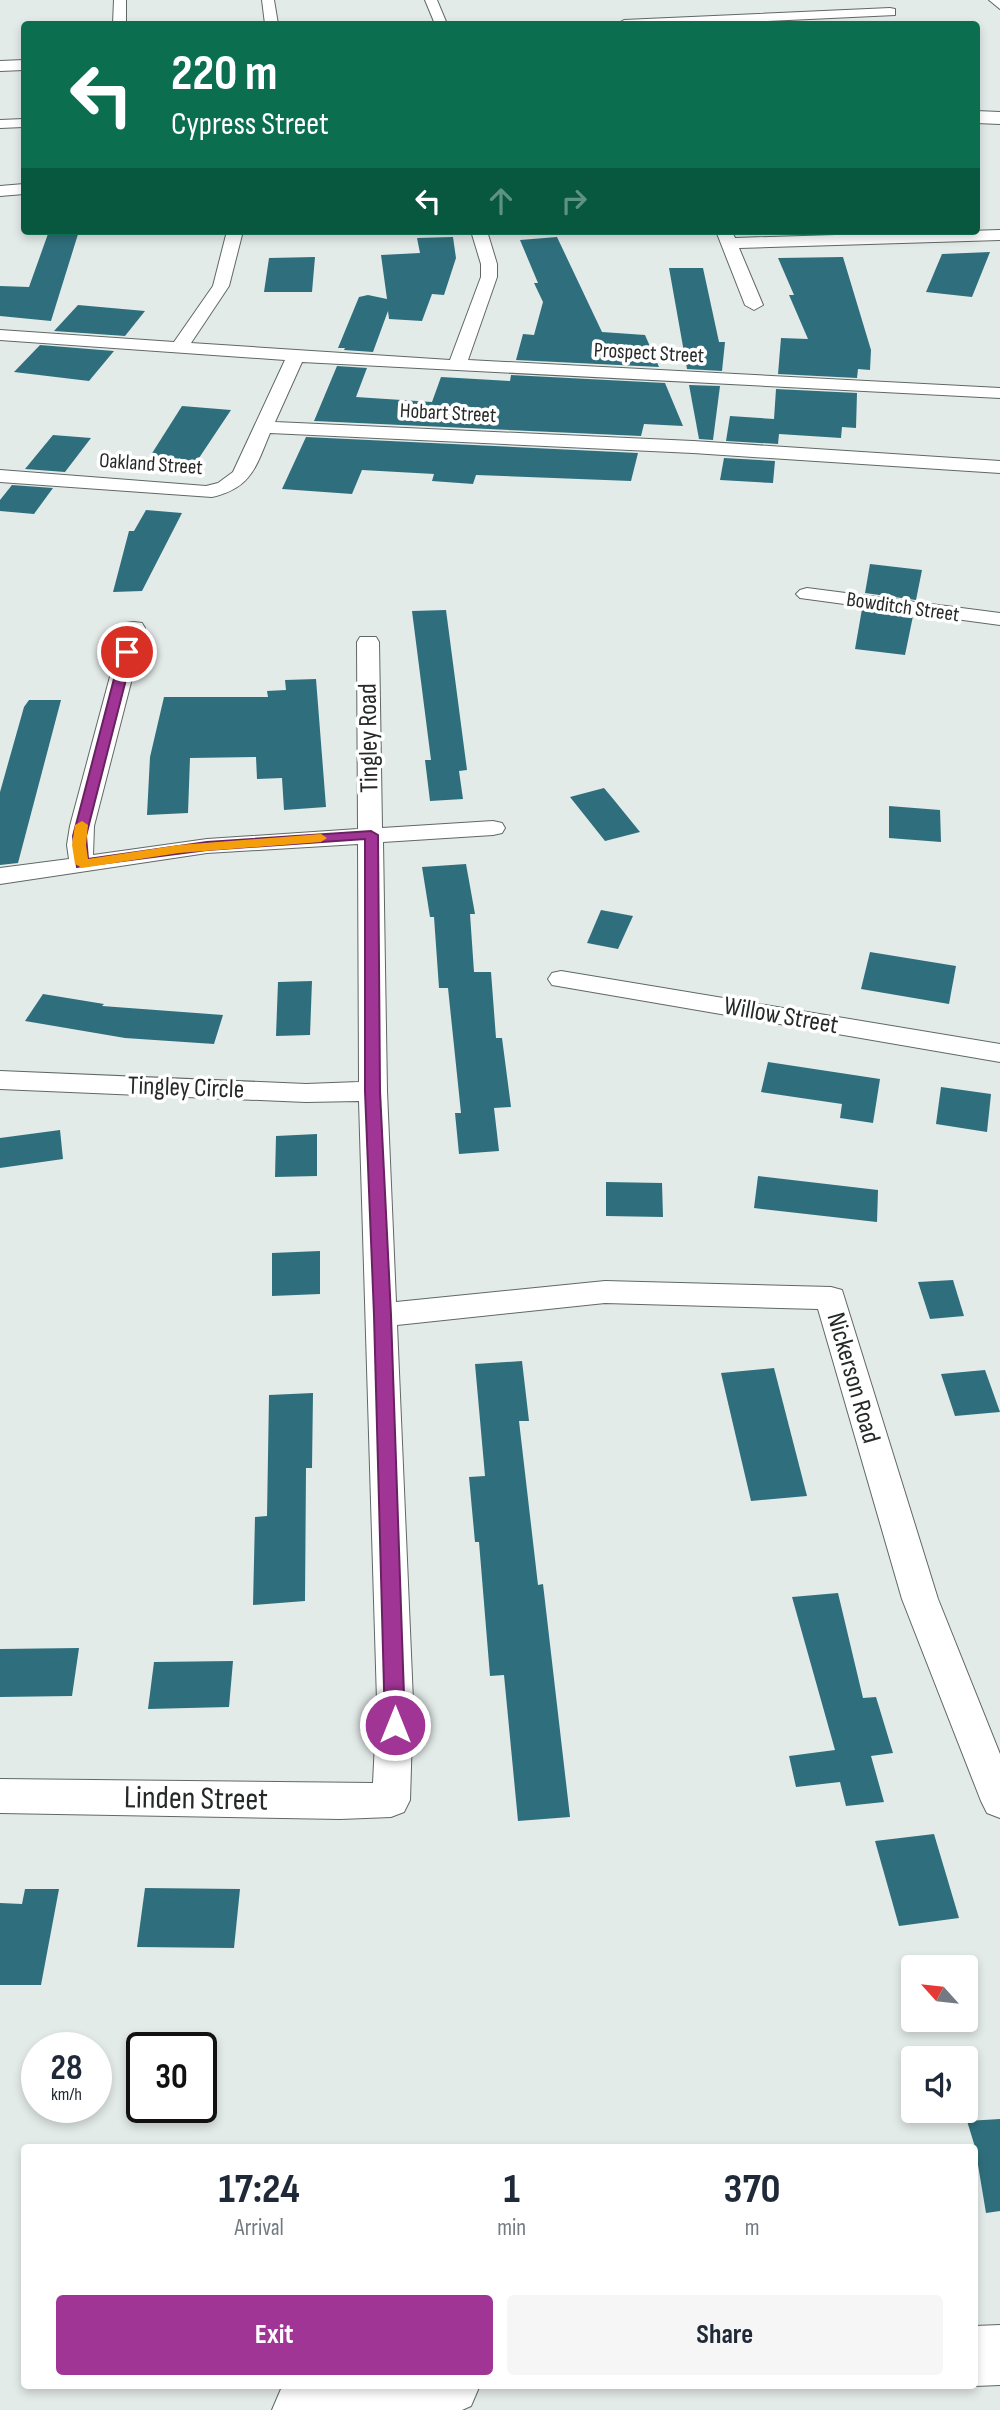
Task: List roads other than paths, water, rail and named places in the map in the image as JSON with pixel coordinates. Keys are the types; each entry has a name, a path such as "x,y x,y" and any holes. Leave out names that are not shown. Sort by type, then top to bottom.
{"main road":[{"path":"0,66 21,65"},
{"path":"980,117 1000,118"},
{"path":"978,2356 1000,2354"},
{"path":"302,2410 426,2389"}],"street":[{"path":"120,0 120,21"},
{"path":"268,0 272,21"},
{"path":"431,0 441,21"},
{"path":"792,0 804,16"},
{"path":"995,0 1000,5"},
{"path":"622,20 890,12"},
{"path":"0,124 21,123"},
{"path":"0,191 21,189"},
{"path":"178,348 221,286 234,235"},
{"path":"457,365 489,278 488,258 479,235"},
{"path":"754,305 727,237 1000,235"},
{"path":"0,335 295,357 265,427"},
{"name":"Prospect Street","path":"295,357 1000,393"},
{"name":"Hobart Street","path":"265,427 706,448 1000,467"},
{"name":"Oakland Street","path":"0,476 215,491 229,486 239,478 265,427"},
{"name":"Bowditch Street","path":"807,594 1000,620"},
{"path":"82,864 79,845 82,826 134,628"},
{"name":"Tingley Road","path":"368,642 373,1091 395,1701 391,1800"},
{"path":"0,876 207,846 493,828"},
{"name":"Willow Street","path":"561,979 1000,1053"},
{"name":"Tingley Circle","path":"0,1080 306,1093 373,1091"},
{"name":"Nickerson Road","path":"383,1315 605,1292 831,1298 838,1332 920,1600 1000,1801"},
{"name":"Linden Street","path":"0,1796 340,1802 391,1800"}]}
